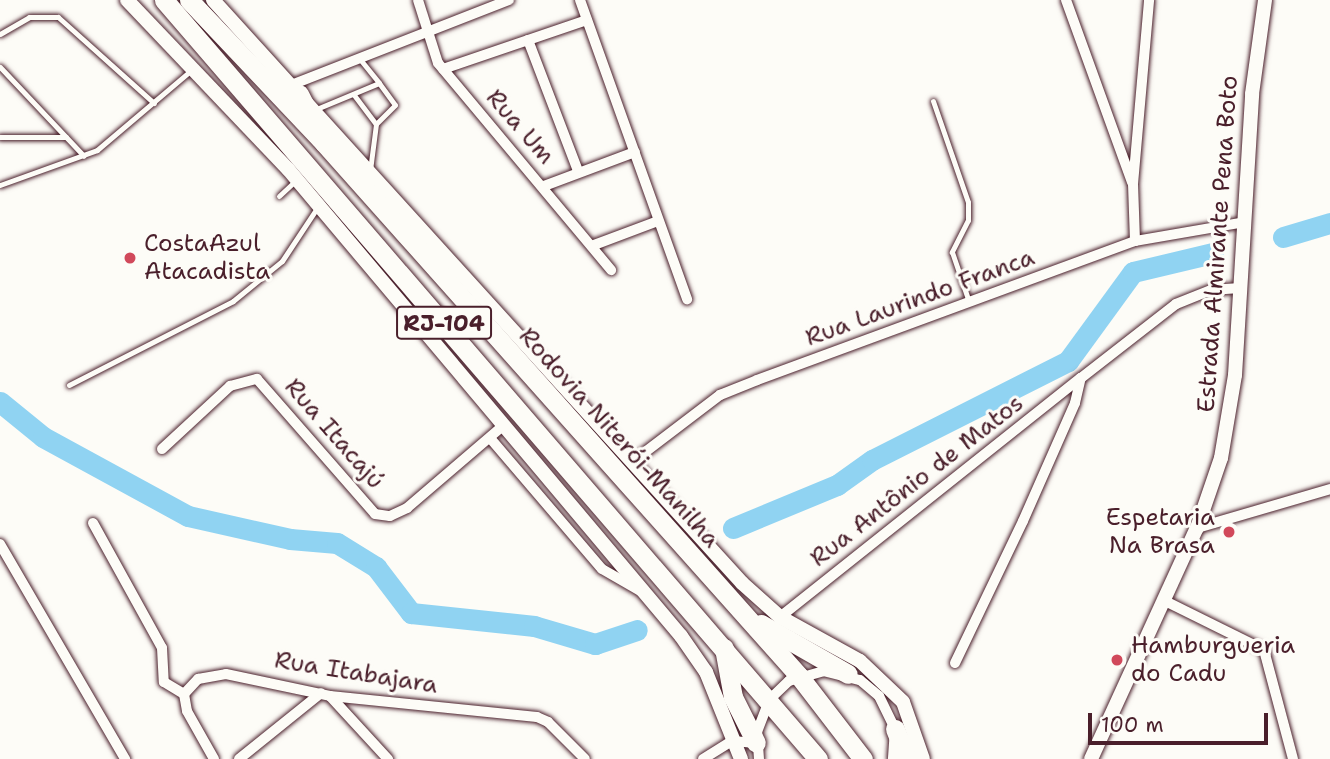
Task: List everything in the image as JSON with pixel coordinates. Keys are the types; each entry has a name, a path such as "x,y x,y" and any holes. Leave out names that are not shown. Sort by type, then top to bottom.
{"highway":[{"name":"RJ-104","path":"164,0 818,759"},
{"name":"Rodovia Niterói-Manilha","path":"189,0 324,144 799,676 863,759"},
{"path":"295,89 324,144"},
{"path":"741,611 848,674"},
{"path":"723,647 733,697 758,751"},
{"path":"895,729 907,759"}],"street":[{"path":"127,0 195,66 297,179 646,594 701,663 741,759"},
{"path":"213,0 742,583 780,617 860,661 902,702 923,759"},
{"name":"Rua Um","path":"418,0 425,30 443,69 594,245 611,270"},
{"path":"295,89 358,57 509,0"},
{"path":"580,0 687,299"},
{"path":"1066,0 1133,184"},
{"path":"1135,241 1133,184 1149,0"},
{"name":"Estrada Almirante Pena Boto","path":"1091,759 1197,528 1229,422 1252,93 1265,0"},
{"path":"443,69 587,20"},
{"path":"528,40 578,171"},
{"path":"544,186 578,171 635,152"},
{"path":"594,245 659,220"},
{"name":"Rua Laurindo Franca","path":"632,462 720,395 1135,241 1245,222"},
{"name":"Rua Antônio de Matos","path":"780,617 1176,304 1211,290 1240,288"},
{"path":"955,663 1023,522 1075,403 1081,378"},
{"name":"Rua Itacajú","path":"162,449 230,386 257,379 375,513 390,516 407,508 490,438"},
{"path":"504,425 490,438 603,569 623,584 646,594"},
{"path":"1197,528 1330,489"},
{"path":"93,523 162,648 164,682 184,694 187,711 214,759"},
{"path":"0,544 125,759"},
{"path":"1165,601 1264,650 1293,759"},
{"path":"732,741 758,751 760,718 769,699 799,676 823,671 848,674 870,687 887,706 895,729 893,759"},
{"name":"Rua Itabajara","path":"184,694 198,679 226,674 326,694 537,717 548,722 585,759"},
{"path":"239,759 326,694 388,759"},
{"path":"887,706 902,702"},
{"path":"703,759 732,741"}],"lane":[{"path":"0,34 29,17 58,17 154,103"},
{"path":"358,57 395,105 376,124 370,172"},
{"path":"0,185 84,156 118,135 195,66"},
{"path":"0,67 84,156"},
{"path":"314,110 379,83"},
{"path":"354,94 376,124"},
{"path":"933,101 968,202 968,220 952,252 969,302"},
{"path":"0,137 65,137"},
{"path":"279,196 297,179"},
{"path":"69,385 233,302 282,261 319,205"}],"waterway":[{"path":"1283,237 1330,223"},
{"path":"733,528 837,485 872,460 1068,361 1133,272 1213,253"},
{"path":"0,402 43,437 188,516 290,539 337,543 376,567 411,613 534,626 595,644 637,630"}],"place":[{"name":"CostaAzul Atacadista","path":"130,258"},
{"name":"Espetaria Na Brasa","path":"1229,532"},
{"name":"Hamburgueria do Cadu","path":"1117,660"}]}
